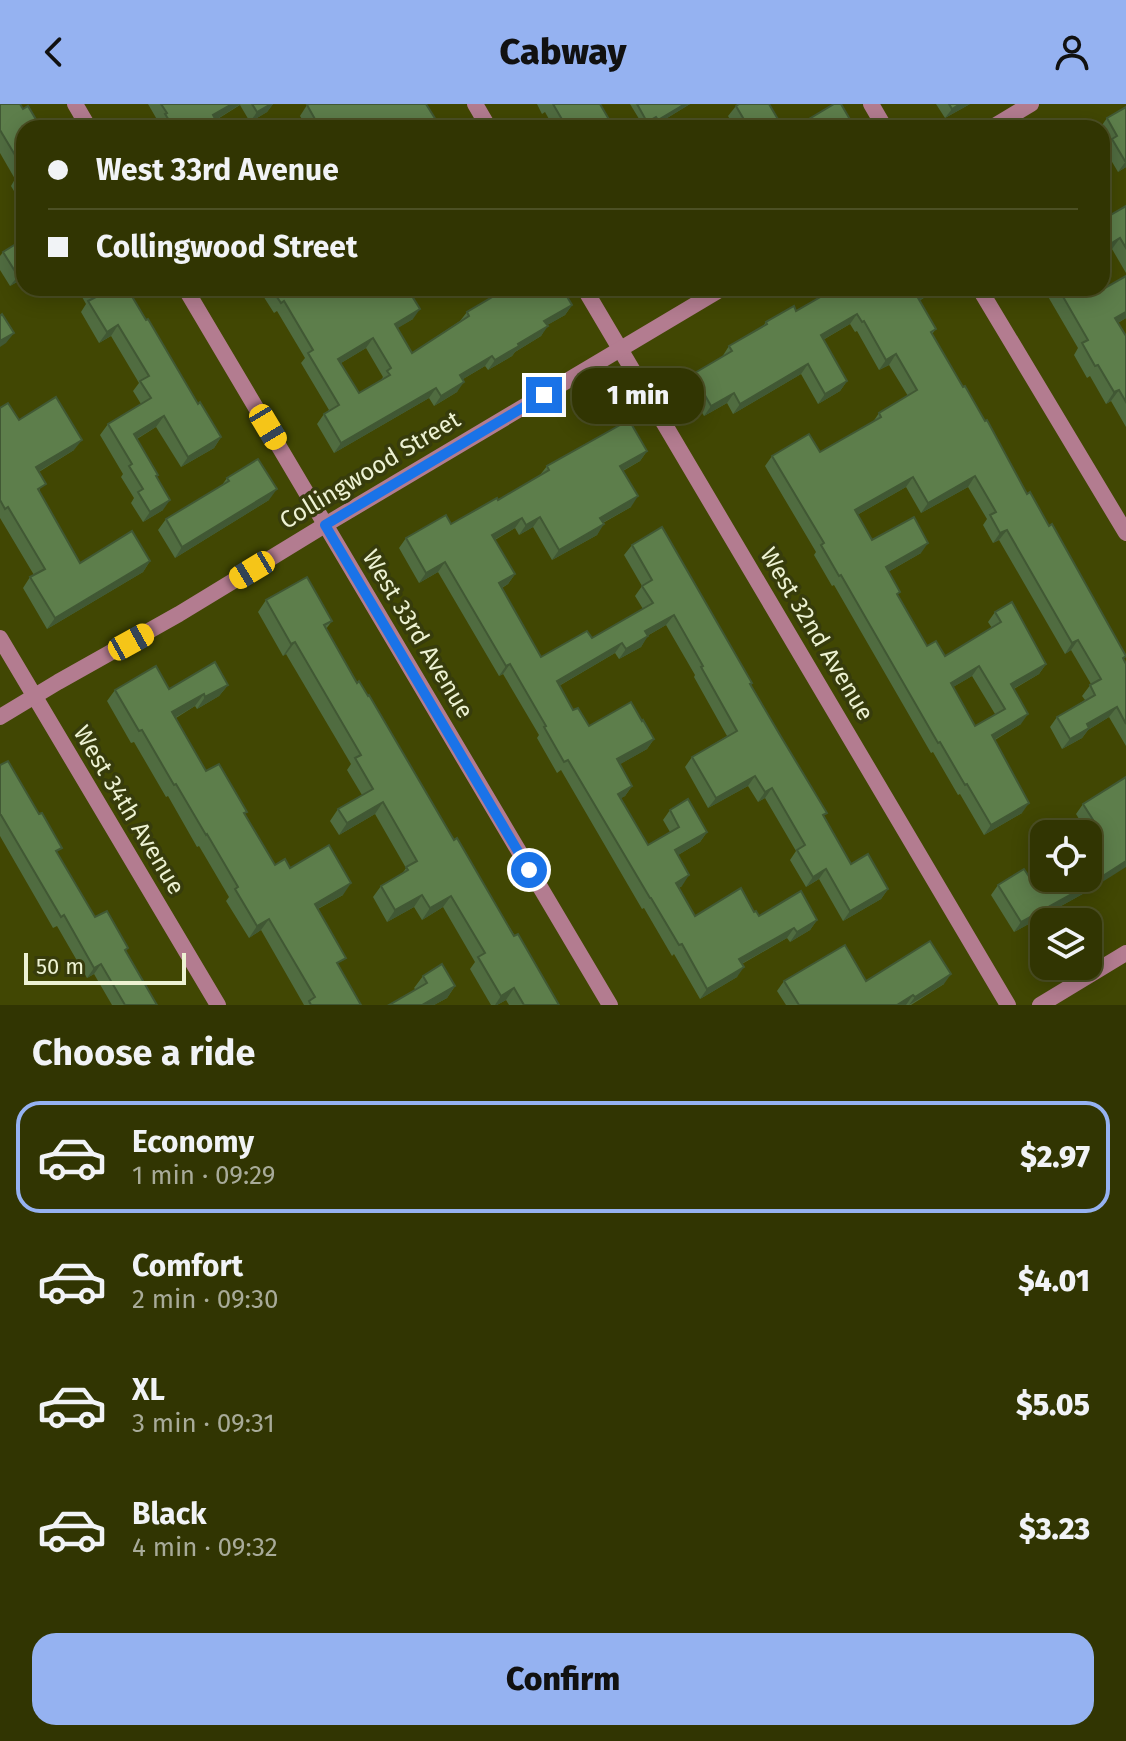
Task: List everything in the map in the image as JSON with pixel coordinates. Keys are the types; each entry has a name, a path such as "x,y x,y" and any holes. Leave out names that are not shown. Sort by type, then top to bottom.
{"street":[{"path":"1004,120 1031,104"},
{"name":"West 33rd Avenue","path":"190,296 610,1005"},
{"name":"West 32nd Avenue","path":"589,296 1008,1005"},
{"name":"Collingwood Street","path":"0,717 179,614 710,296"},
{"path":"984,296 1126,533"},
{"name":"West 34th Avenue","path":"0,638 218,1005"},
{"path":"1040,1005 1126,953"}],"building":[{"path":"0,104 20,104 23,109 28,106 36,120 16,120 16,157 0,130"},
{"path":"161,104 232,104 213,115 216,120 169,120"},
{"path":"252,104 271,104 257,112"},
{"path":"426,104 436,120 315,120 307,105"},
{"path":"553,104 600,104 609,120 562,120"},
{"path":"637,104 685,104 658,120 656,117 646,120"},
{"path":"769,104 778,120 744,120 736,106"},
{"path":"834,104 841,104 850,120 807,120"},
{"path":"1126,107 1126,161 1112,139 1117,136 1107,118"},
{"path":"1126,206 1126,248 1120,238 1110,244 1110,215"},
{"path":"16,244 16,273 3,252"},
{"path":"1126,276 1126,312 1115,318 1126,336 1126,402 1119,390 1114,392 1098,365 1095,366 1082,343 1088,340 1063,296 1110,296 1110,285"},
{"path":"132,296 221,437 188,457 164,416 134,434 170,500 150,512 138,492 143,489 129,466 132,464 108,424 151,398 140,381 149,376 118,325 107,332 88,301 96,297"},
{"path":"276,296 412,296 420,309 395,324 412,353 494,296 567,296 572,305 544,321 548,326 519,346 495,360 492,356 460,375 464,382 441,396 436,388 341,443 324,414 339,405 308,353 313,350 284,301 281,303","holes":["373,338 391,368 387,371 390,375 359,393 338,359"]},
{"path":"822,296 917,296 936,329 931,332 963,387 987,420 1027,494 1030,492 1049,526 1052,524 1126,656 1123,658 1126,664 1126,724 1117,707 1087,724 1089,728 1070,739 1057,717 1095,695 1090,685 1101,679 1078,640 1072,643 1007,530 1000,533 990,515 996,512 975,476 928,503 913,477 855,510 872,540 914,517 928,543 886,567 900,592 897,594 927,646 936,641 945,656 1001,622 995,612 1012,602 1046,664 1011,684 1028,714 992,735 1029,803 991,825 938,743 772,456 809,434 820,452 881,417 879,413 917,390 896,354 886,360 857,314 821,335 847,381 825,394 808,364 740,404 734,393 711,406 693,374 732,351 729,346 794,306 796,311","holes":["979,666 1005,709 975,726 951,683"]},
{"path":"2,314 14,333 0,341 0,316"},
{"path":"56,397 82,440 36,467 46,484 38,489 80,563 132,531 150,561 55,618 30,577 45,569 8,507 5,509 0,500 0,408 8,403 19,420"},
{"path":"629,420 647,451 620,466 638,496 600,518 604,524 559,550 540,517 526,525 522,518 492,535 515,574 499,583 541,657 587,631 592,638 653,603 642,586 652,580 632,545 662,527 827,813 823,815 851,864 868,854 888,889 850,911 826,869 813,877 797,850 805,845 772,788 765,792 755,776 716,798 692,757 737,731 674,615 645,631 648,636 626,649 622,643 557,681 573,710 578,708 589,726 631,702 643,720 654,739 617,759 632,786 618,794 648,845 679,827 670,810 688,799 707,832 675,850 689,875 676,883 695,916 741,888 759,916 801,891 817,920 797,932 794,928 739,959 744,967 707,989 568,760 564,762 510,664 506,666 445,562 426,573 406,538 446,515 451,524 498,500 549,470 547,466"},
{"path":"258,459 277,489 182,547 166,519 229,481 227,478"},
{"path":"307,577 332,621 324,625 357,683 359,681 369,695 454,840 457,838 514,936 518,934 559,1005 524,1005 514,988 501,996 478,957 485,953 451,896 430,908 422,895 395,910 381,886 417,861 383,802 347,823 338,809 373,789 355,758 361,755 295,642 291,644 266,600"},
{"path":"215,662 228,685 172,712 206,771 219,764 275,865 285,859 290,868 329,845 351,883 315,904 346,958 337,963 361,1005 311,1005 309,1001 315,997 269,919 257,926 207,834 115,690 156,666 169,689"},
{"path":"8,761 62,848 56,851 95,917 107,911 128,948 125,950 157,1005 125,1005 101,964 94,968 64,915 61,917 0,815 0,765"},
{"path":"1126,777 1126,861 1102,876 1102,820 1093,820 1083,804"},
{"path":"1024,869 1030,878 1030,892 1075,892 1046,908 1030,908 1030,917 1021,922 998,885"},
{"path":"930,941 951,974 897,1005 799,1005 784,981 845,945 866,981"},
{"path":"442,964 455,986 422,1005 389,1005 427,983 423,976"}],"route":[{"path":"529,870 325,525 544,395"}]}
